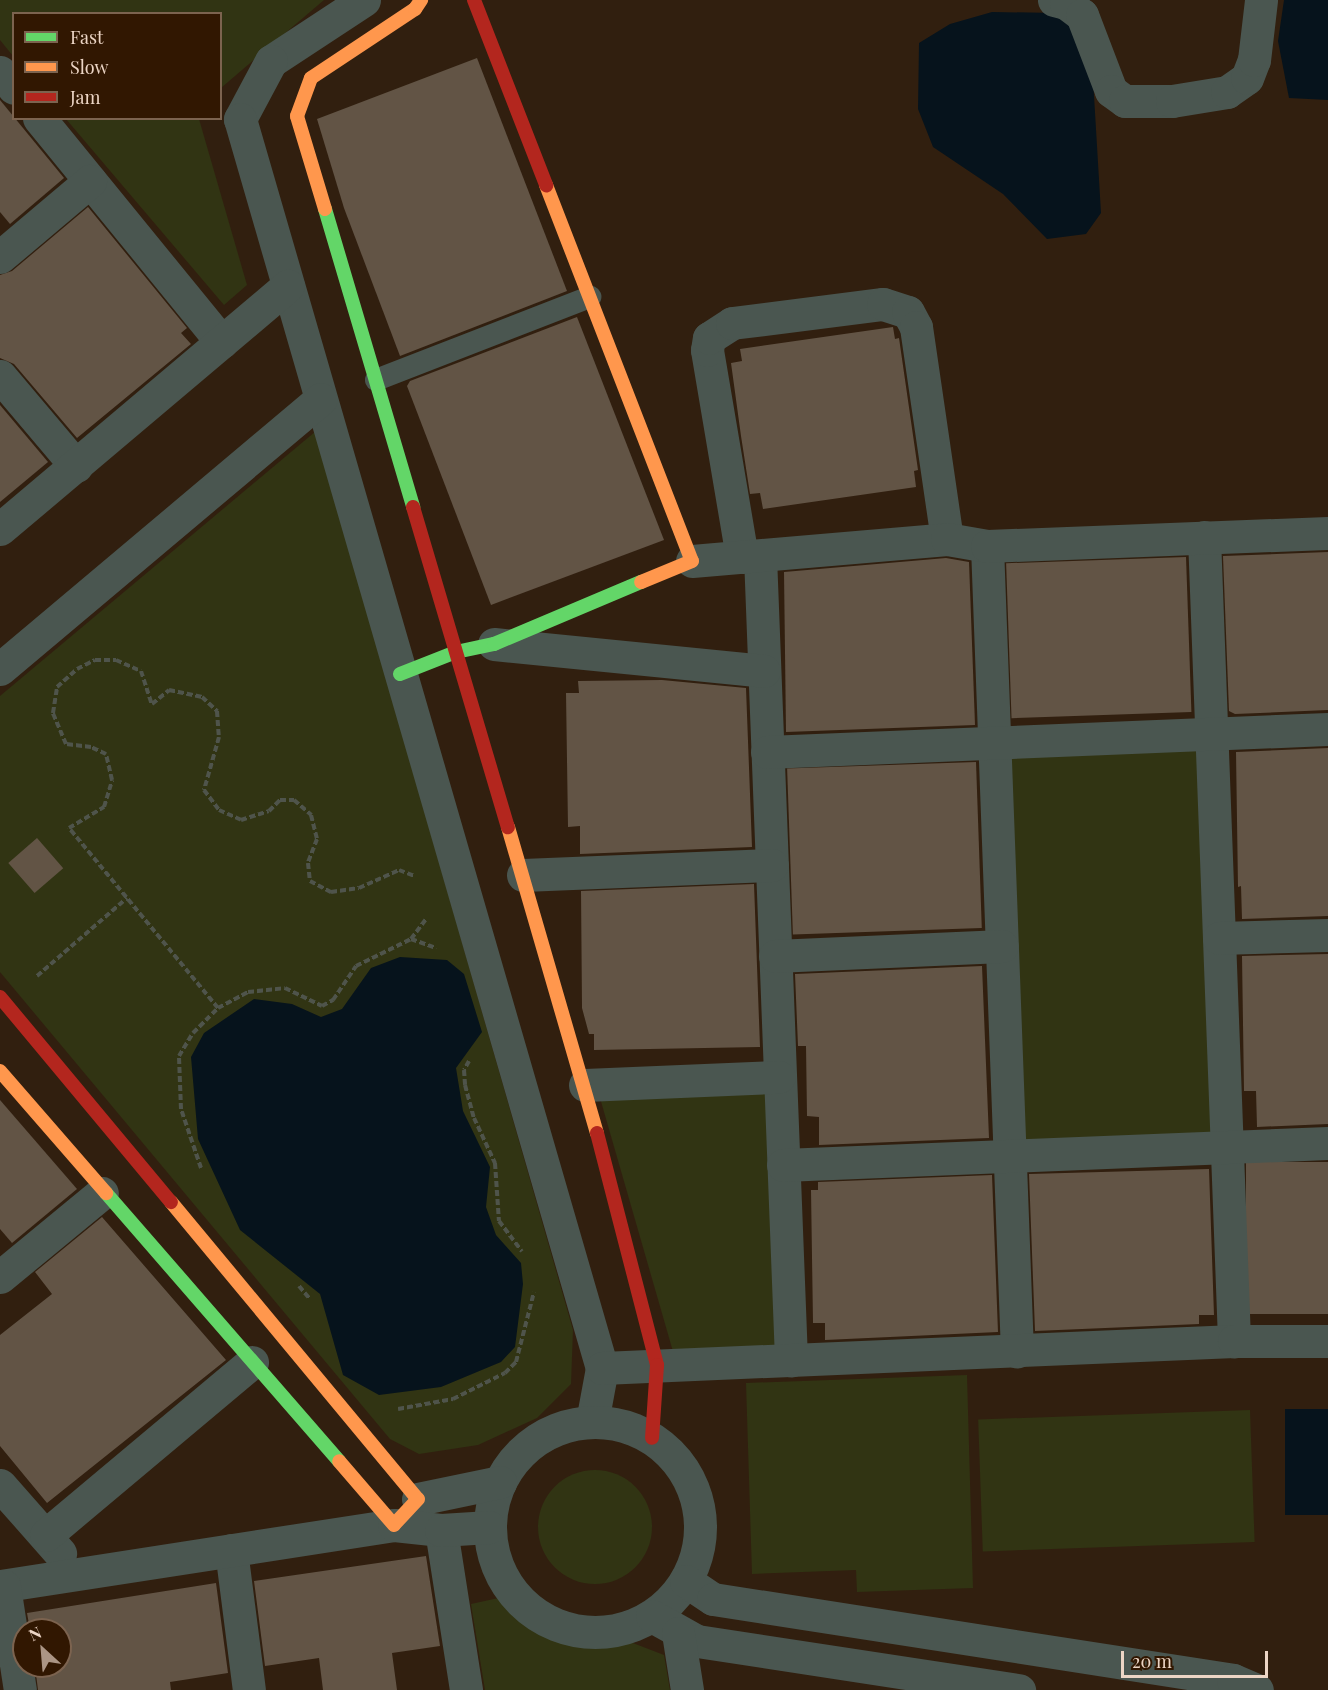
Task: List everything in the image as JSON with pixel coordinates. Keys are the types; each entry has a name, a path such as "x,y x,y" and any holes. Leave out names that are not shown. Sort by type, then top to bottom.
{"street":[{"path":"364,0 271,61 240,120 602,1368 592,1422"},
{"path":"421,0 415,9 311,78 297,116 585,1085 657,1365 652,1438"},
{"path":"474,0 692,561"},
{"path":"1054,0 1066,3 1082,15 1111,91 1125,101 1172,101 1227,92 1247,78 1254,60 1261,0"},
{"path":"0,72 12,86"},
{"path":"41,120 222,342"},
{"path":"0,257 90,181"},
{"path":"0,529 288,286"},
{"path":"790,1360 764,670 751,556 707,350 708,338 732,323 883,304 908,312 916,327 947,539"},
{"path":"0,376 76,466"},
{"path":"0,669 321,399"},
{"path":"400,674 456,652 494,644 692,561 947,539 987,546 1328,533"},
{"path":"1203,537 1234,1341"},
{"path":"987,546 1017,1351"},
{"path":"494,644 764,670"},
{"path":"767,752 1328,729"},
{"path":"523,875 772,865"},
{"path":"1219,938 1328,935"},
{"path":"775,956 1002,946"},
{"path":"3,1000 418,1499"},
{"path":"0,1071 102,1192 394,1525"},
{"path":"585,1085 779,1077"},
{"path":"783,1165 1328,1143"},
{"path":"0,1277 102,1192"},
{"path":"602,1368 1234,1341 1328,1341"},
{"path":"46,1536 252,1362"},
{"path":"687,1690 665,1625 671,1601 686,1581 698,1551 701,1519 693,1487 677,1460 652,1438 623,1426 592,1422 560,1428 532,1443 500,1482 489,1527 494,1559 508,1588 530,1611 558,1627 591,1633 665,1625 698,1641 1019,1690"},
{"path":"394,1525 418,1499 500,1482"},
{"path":"0,1485 78,1575"},
{"path":"20,1690 2,1586 394,1525 441,1530 489,1527"},
{"path":"441,1530 466,1690"},
{"path":"231,1550 249,1690"},
{"path":"686,1581 713,1599 1233,1680 1257,1690"}],"lane":[{"path":"376,380 590,297"}],"path":[{"path":"218,1008 69,828 104,807 112,780 106,754 91,747 66,744 53,713 57,687 77,669 95,660 116,660 141,671 152,704 169,690 202,697 218,711 219,737 204,790 219,810 242,820 269,811 280,800 294,800 311,815 317,839 308,863 310,881 331,892 359,888 399,870 424,880"},
{"path":"3,1000 127,898"},
{"path":"204,1177 186,1132 179,1056 193,1033 218,1008 248,992 285,988 322,1006 333,1000 356,966 411,939 428,916"},
{"path":"411,939 442,950"},
{"path":"474,1053 464,1070 470,1106 495,1163 499,1221 525,1255"},
{"path":"392,1410 453,1399 505,1373 516,1362 524,1339 534,1292 532,1281"},
{"path":"297,1285 307,1292 311,1302"}],"green space":[{"path":"0,0 324,0 222,87 222,12 12,12 12,55 0,40"},
{"path":"67,120 199,120 247,285 224,305"},
{"path":"316,431 573,1330 571,1384 537,1418 478,1445 419,1454 390,1439 0,972 0,696"},
{"path":"1203,745 1217,1135 1016,1142 1002,752"},
{"path":"772,1091 782,1351 674,1355 600,1098"},
{"path":"967,1375 973,1588 857,1592 856,1570 752,1574 746,1383"},
{"path":"1250,1410 1255,1542 983,1551 978,1419"},
{"path":"595,1470 617,1474 635,1487 648,1505 652,1527 648,1549 635,1567 617,1580 595,1584 573,1580 555,1567 542,1549 538,1527 542,1505 555,1487 573,1474"},
{"path":"503,1597 540,1626 577,1639 625,1640 664,1655 670,1690 485,1690 471,1604"}],"shaded area":[{"path":"1284,0 1328,0 1328,100 1289,98 1278,41"},
{"path":"992,12 1057,13 1075,24 1092,62 1101,213 1086,234 1047,239 1003,194 933,147 918,109 919,43 950,24"},
{"path":"400,957 447,960 464,974 482,1032 456,1068 463,1111 490,1167 486,1207 496,1235 521,1263 523,1284 515,1347 501,1362 441,1387 379,1395 343,1375 320,1294 240,1230 198,1139 191,1057 204,1033 254,999 292,1004 321,1017 342,1009 371,968"},
{"path":"1285,1409 1328,1409 1328,1515 1285,1515"}],"building":[{"path":"477,58 567,291 400,356 344,208 317,119"},
{"path":"0,100 12,115 12,120 16,120 64,178 10,224 0,212"},
{"path":"88,207 187,328 181,333 191,344 77,438 14,364 0,358 0,275 12,271"},
{"path":"577,317 664,540 491,605 407,386 410,381"},
{"path":"893,327 895,339 899,338 918,470 914,471 916,487 763,509 760,493 750,494 741,436 731,363 742,361 740,349"},
{"path":"0,405 48,462 0,502"},
{"path":"1328,552 1328,710 1235,714 1229,711 1223,556"},
{"path":"1186,557 1191,712 1012,718 1006,563"},
{"path":"946,558 969,562 975,725 786,732 784,572"},
{"path":"662,680 746,688 752,847 580,854 580,826 568,827 566,693 579,693 578,681"},
{"path":"1328,748 1328,916 1242,919 1241,886 1238,887 1236,752"},
{"path":"976,762 982,928 793,934 787,769"},
{"path":"37,838 63,868 35,893 8,863"},
{"path":"754,884 760,1047 594,1050 594,1034 589,1034 582,1008 581,891"},
{"path":"1328,954 1328,1124 1257,1127 1256,1091 1244,1091 1242,956"},
{"path":"982,966 989,1138 819,1145 819,1117 807,1116 806,1046 798,1046 795,974"},
{"path":"0,1100 77,1189 12,1243 0,1229"},
{"path":"1246,1162 1328,1162 1328,1314 1246,1314"},
{"path":"1209,1169 1214,1315 1199,1315 1199,1324 1035,1331 1029,1174"},
{"path":"992,1175 998,1332 825,1340 825,1323 813,1323 811,1190 818,1190 818,1182"},
{"path":"102,1217 226,1360 47,1503 0,1446 0,1335 52,1294 35,1272"},
{"path":"426,1556 440,1646 392,1653 397,1690 323,1690 319,1658 265,1666 254,1581"},
{"path":"216,1583 228,1673 170,1682 171,1690 38,1690 36,1678 72,1678 72,1618 28,1618 27,1613"}],"traffic: fast":[{"path":"325,209 413,507"},
{"path":"400,674 456,652 494,644 641,582"},
{"path":"106,1193 339,1461"}],"traffic: slow":[{"path":"325,209 297,116 311,78 415,9 421,0"},
{"path":"546,185 692,561 641,582"},
{"path":"508,827 597,1133"},
{"path":"0,1071 106,1193"},
{"path":"171,1202 418,1499 394,1525 339,1461"}],"traffic: jam":[{"path":"474,0 546,185"},
{"path":"413,507 508,827"},
{"path":"0,997 171,1202"},
{"path":"597,1133 657,1365 652,1438"}]}
